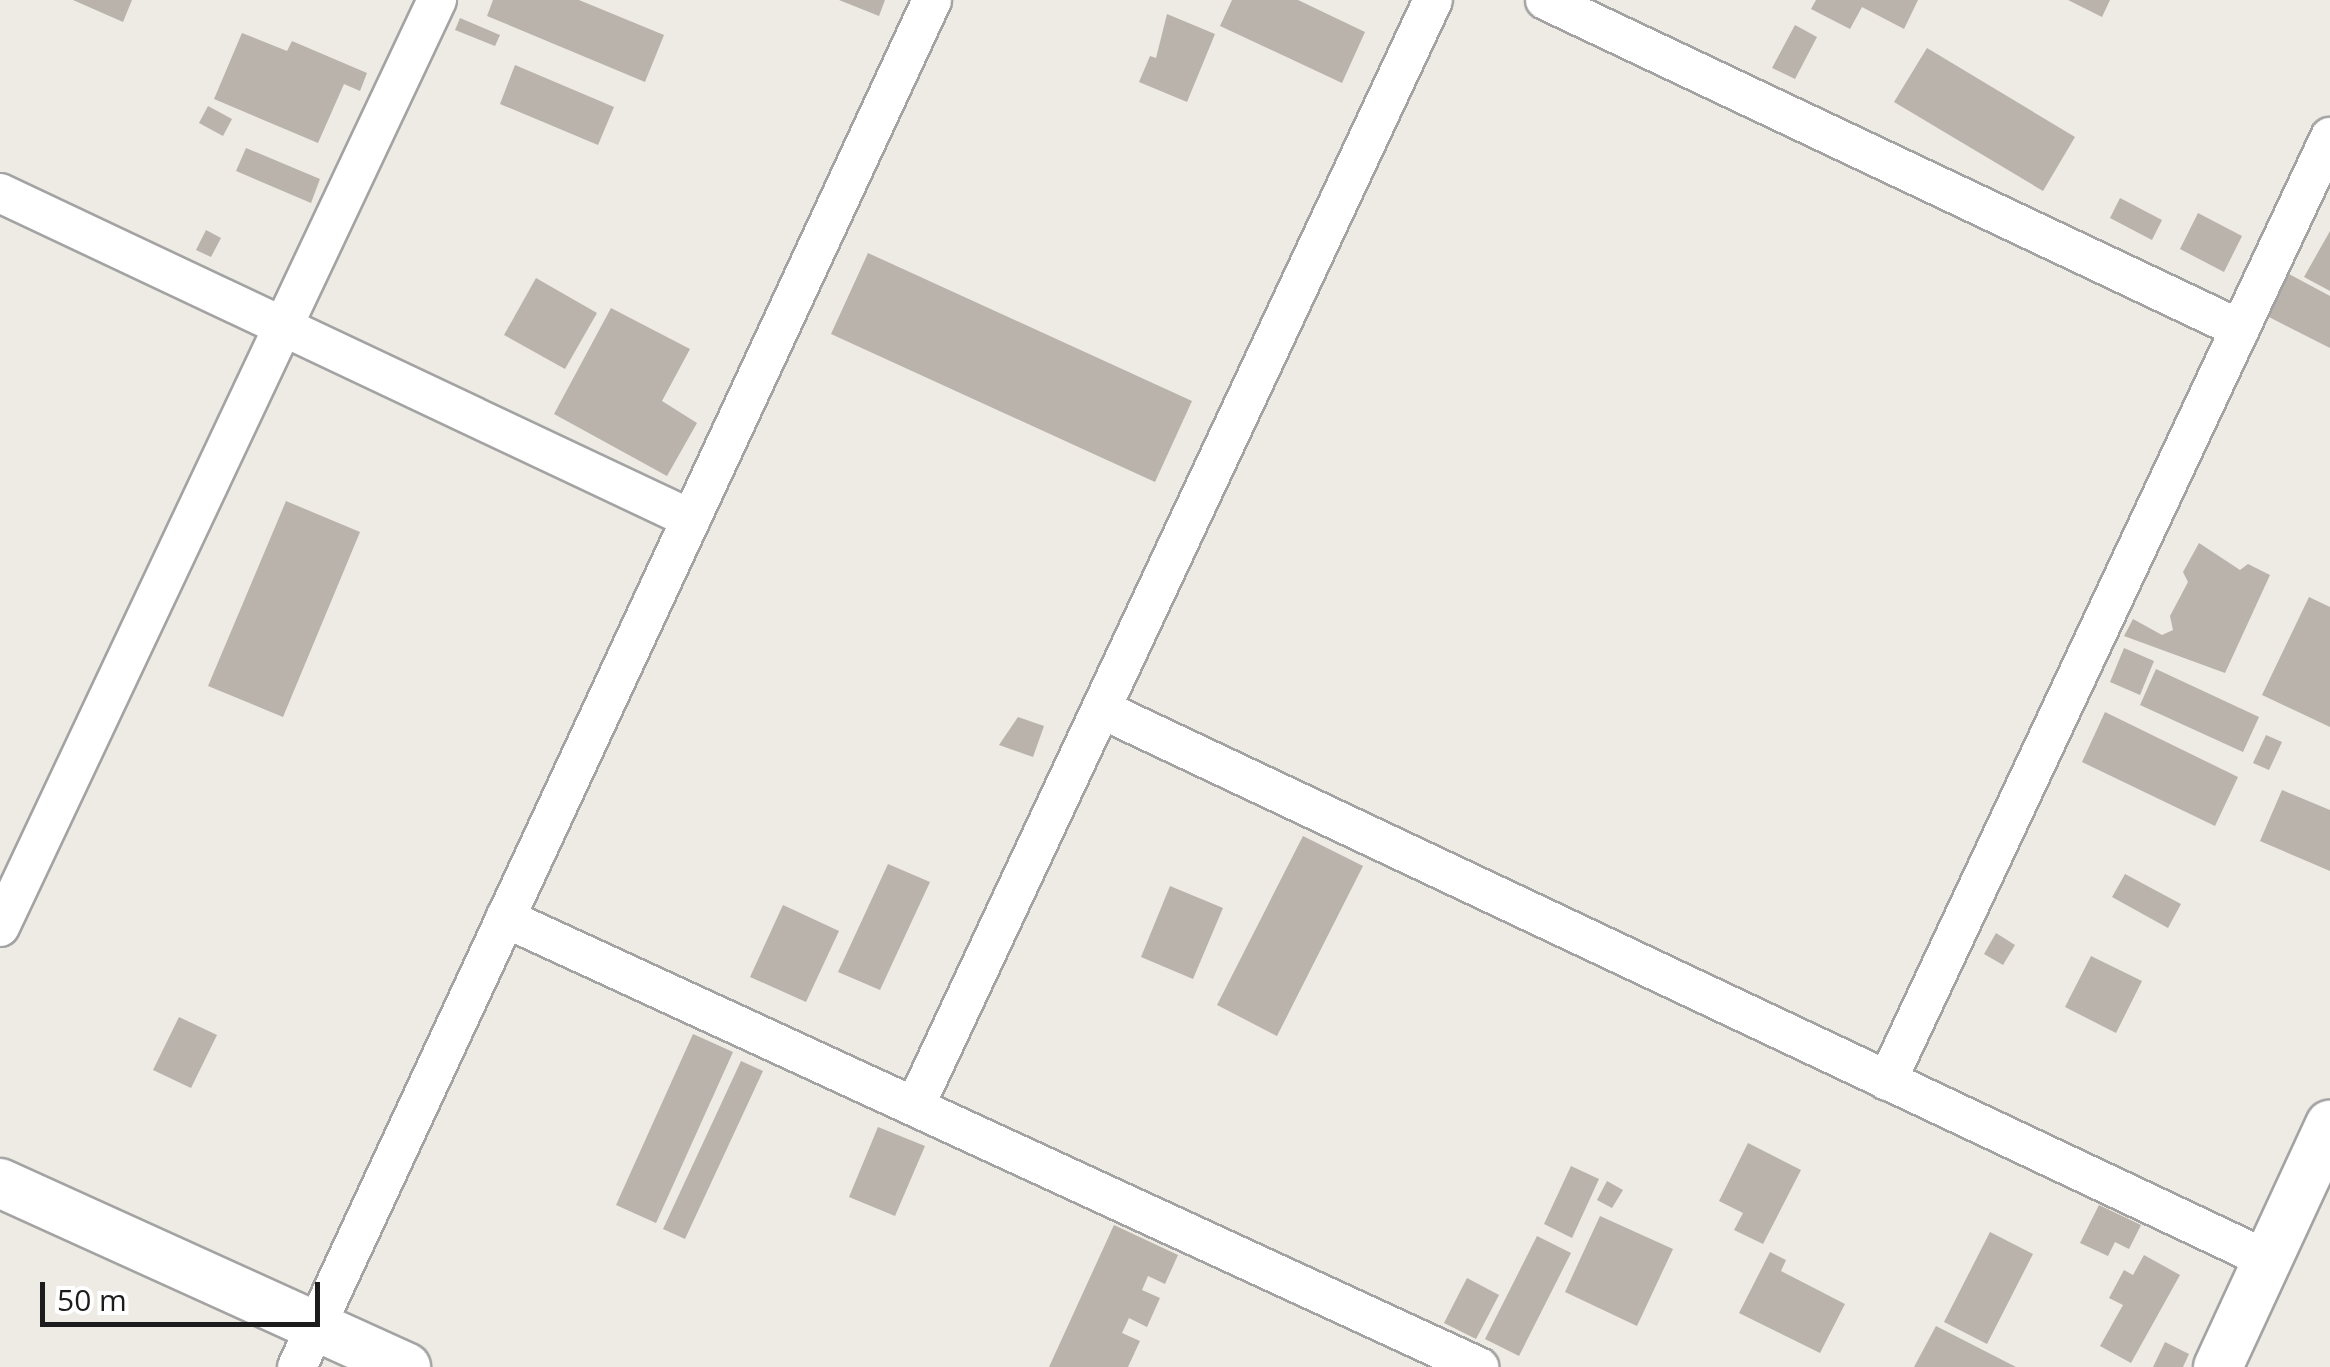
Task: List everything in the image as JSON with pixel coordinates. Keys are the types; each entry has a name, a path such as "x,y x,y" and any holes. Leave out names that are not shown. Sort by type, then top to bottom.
{"street":[{"path":"0,927 437,0"},
{"path":"306,1346 932,0"},
{"path":"915,1106 1433,0"},
{"path":"1544,0 2240,329"},
{"path":"1887,1081 2330,138"},
{"path":"0,193 282,330 690,519"},
{"path":"1101,709 2268,1260"},
{"path":"506,918 1479,1367"},
{"path":"2218,1367 2330,1125"},
{"path":"0,1184 306,1346 406,1367"}],"building":[{"path":"73,0 132,0 123,22"},
{"path":"493,0 579,0 664,35 645,82 487,16"},
{"path":"839,0 885,0 879,16"},
{"path":"1232,0 1298,0 1365,32 1342,83 1220,26"},
{"path":"1816,0 1918,0 1904,29 1862,7 1850,29 1811,9"},
{"path":"2068,0 2110,0 2102,17"},
{"path":"1167,14 1215,34 1187,102 1139,82 1150,56 1156,58"},
{"path":"460,18 500,35 495,46 455,30"},
{"path":"1795,25 1817,37 1795,79 1772,68"},
{"path":"242,33 287,51 292,41 367,73 360,91 344,84 318,143 214,99"},
{"path":"1927,48 2075,137 2043,191 1894,102"},
{"path":"515,65 614,107 598,145 500,104"},
{"path":"208,106 232,119 223,136 199,123"},
{"path":"246,148 320,179 311,203 236,171"},
{"path":"2120,198 2162,220 2152,240 2110,218"},
{"path":"2198,213 2242,236 2224,272 2180,249"},
{"path":"206,230 221,238 211,257 196,250"},
{"path":"2330,231 2330,291 2304,277"},
{"path":"868,253 1192,401 1155,482 831,334"},
{"path":"2289,274 2330,296 2330,348 2267,316"},
{"path":"536,278 597,313 565,369 504,335"},
{"path":"611,308 690,349 662,401 697,423 667,476 554,414"},
{"path":"286,501 360,532 283,717 208,686"},
{"path":"2199,543 2240,570 2248,564 2270,575 2225,673 2124,636 2133,619 2162,635 2173,630 2170,616 2188,582 2183,572"},
{"path":"2309,597 2330,607 2330,727 2262,695"},
{"path":"2124,648 2154,661 2140,695 2110,682"},
{"path":"2156,669 2259,717 2243,752 2140,705"},
{"path":"2105,712 2238,777 2215,826 2082,762"},
{"path":"1018,717 1044,726 1033,757 999,745"},
{"path":"2266,735 2282,742 2269,770 2253,763"},
{"path":"2282,790 2330,810 2330,871 2260,841"},
{"path":"1303,836 1363,866 1277,1036 1217,1005"},
{"path":"888,864 930,882 880,990 838,972"},
{"path":"2125,874 2181,904 2168,928 2112,897"},
{"path":"1170,886 1223,908 1193,979 1141,957"},
{"path":"783,905 839,931 806,1002 750,977"},
{"path":"1996,933 2015,945 2003,965 1984,954"},
{"path":"2091,956 2142,981 2116,1033 2065,1007"},
{"path":"179,1017 217,1035 191,1088 153,1070"},
{"path":"693,1034 733,1052 656,1223 616,1205"},
{"path":"741,1061 763,1071 685,1239 663,1229"},
{"path":"878,1127 925,1146 895,1216 849,1197"},
{"path":"1748,1143 1801,1170 1763,1244 1734,1230 1743,1213 1719,1201"},
{"path":"1571,1166 1599,1179 1572,1238 1544,1224"},
{"path":"1607,1181 1623,1190 1612,1208 1597,1200"},
{"path":"2099,1205 2141,1225 2129,1249 2115,1242 2108,1256 2080,1243"},
{"path":"1600,1216 1673,1249 1637,1326 1565,1292"},
{"path":"1114,1225 1178,1255 1165,1284 1148,1276 1142,1290 1160,1298 1147,1327 1129,1318 1122,1333 1140,1341 1128,1367 1049,1367"},
{"path":"1990,1232 2033,1254 1987,1344 1944,1322"},
{"path":"1537,1236 1571,1253 1519,1356 1485,1339"},
{"path":"1770,1252 1786,1260 1781,1271 1845,1304 1820,1353 1739,1313"},
{"path":"2144,1255 2180,1275 2131,1363 2100,1346 2123,1305 2109,1298 2124,1270 2133,1275"},
{"path":"1467,1278 1499,1295 1476,1339 1444,1323"},
{"path":"1936,1326 2016,1367 1914,1367"},
{"path":"2165,1342 2189,1354 2183,1367 2153,1367"}]}
